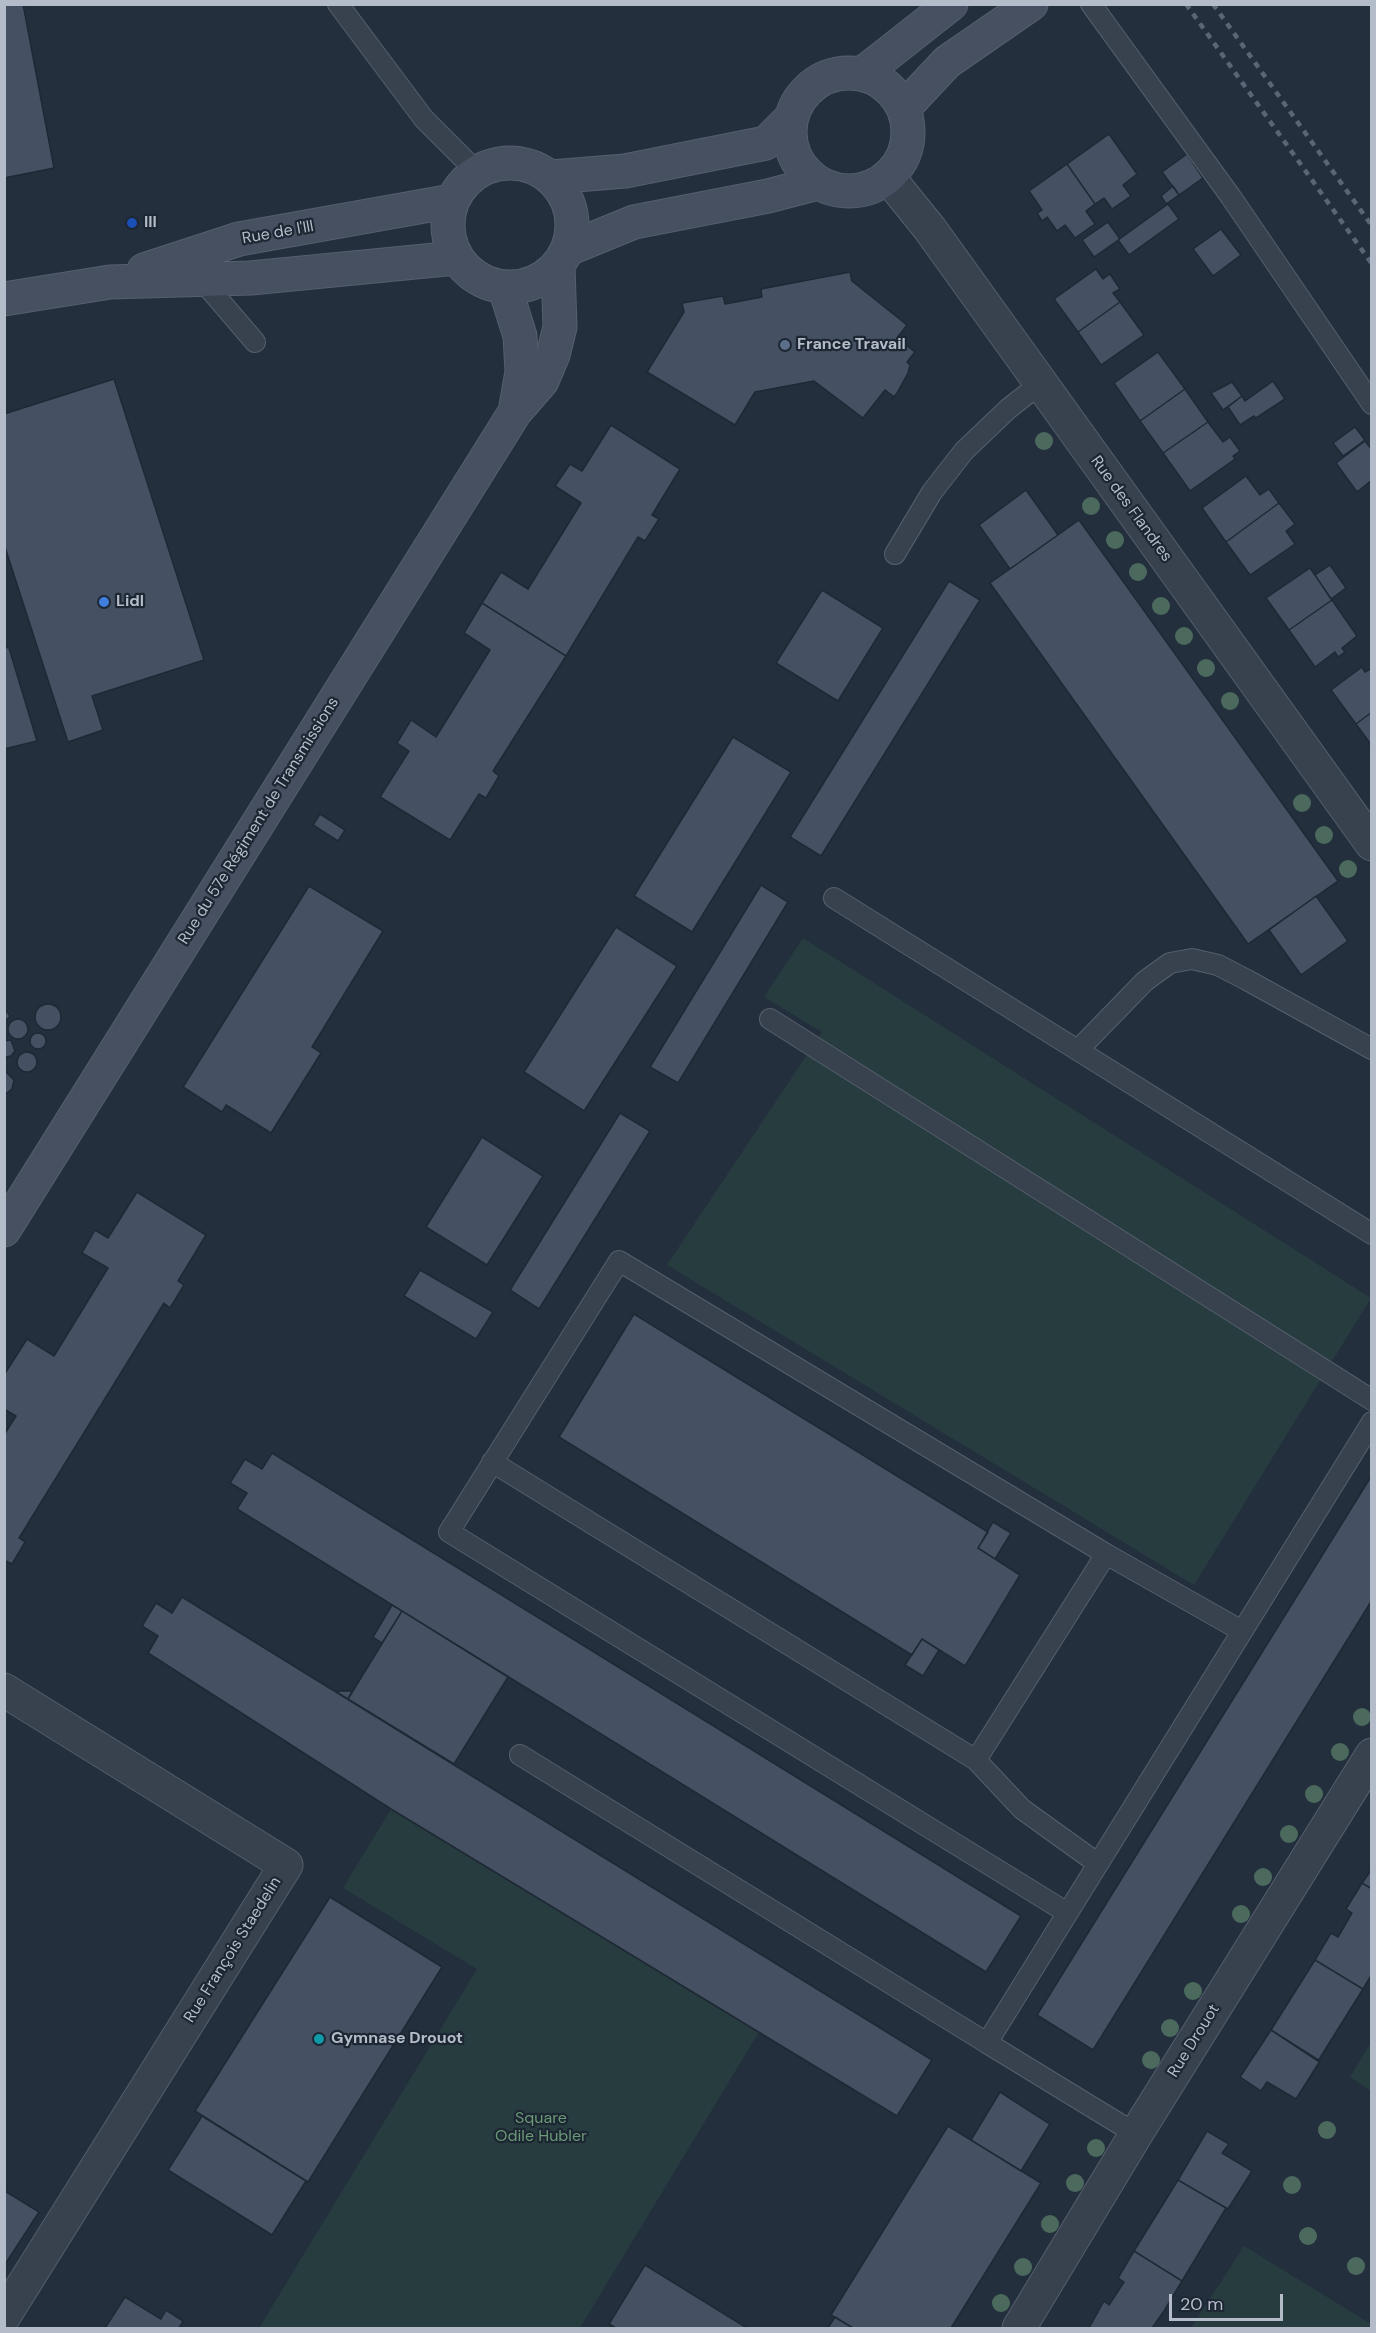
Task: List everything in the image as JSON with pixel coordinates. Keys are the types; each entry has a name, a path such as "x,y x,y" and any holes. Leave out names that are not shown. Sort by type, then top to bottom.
{"main road":[{"path":"862,74 951,4"},
{"path":"904,108 947,62 1031,4"},
{"path":"844,72 862,74 880,81 894,93 904,108 908,126 907,146 900,162 888,177 873,187 854,191 836,190 818,183 804,171 794,155 789,137 791,118 798,101 810,87 826,77 844,72"},
{"path":"551,177 626,171 766,143 791,118"},
{"path":"563,258 573,231 571,211 563,193 551,177 534,167 514,162 495,164 477,172 462,184 452,201 447,220 448,240 456,258 469,273 486,284 505,288 525,287 543,279 563,258 634,222 768,196 818,183"},
{"name":"Rue de l'Ill","path":"110,282 239,239 452,201"},
{"name":"Rue de l'Ill","path":"4,299 110,282 251,278 456,258"},
{"name":"Rue du 57e Régiment de Transmissions","path":"4,1230 515,412 542,381 553,355 560,327 563,258"},
{"name":"Rue du 57e Régiment de Transmissions","path":"505,288 520,336 522,372 515,412"}],"street":[{"name":"Rue des Flandres","path":"888,177 930,229 1371,844"},
{"name":"Rue François Staedelin","path":"4,1690 286,1865 4,2316"},
{"name":"Rue Drouot","path":"1019,2328 1136,2134 1371,1755"}],"lane":[{"path":"338,4 424,119 477,172"},
{"path":"1091,4 1231,197 1371,404"},
{"path":"201,279 255,342"},
{"path":"895,554 932,492 964,451 1008,409 1041,383"},
{"path":"834,898 1371,1234"},
{"path":"1078,1050 1145,981 1170,963 1192,959 1218,965 1371,1049"},
{"path":"770,1020 1371,1400"},
{"path":"1066,1912 449,1532 492,1462 619,1261 1106,1554 1242,1631"},
{"path":"987,2043 1371,1422"},
{"path":"492,1462 976,1760 1022,1809 1097,1863"},
{"path":"976,1760 1106,1554"},
{"path":"520,1755 1136,2134"}],"green space":[{"path":"803,938 1371,1298 1194,1585 667,1265 822,1032 764,997"},
{"name":"Square Odile Hubler","path":"391,1809 759,2032 580,2328 259,2328 477,1969 343,1888"},
{"path":"1371,2042 1371,2091 1350,2077"},
{"path":"1244,2246 1371,2324 1371,2328 1191,2328"}],"building":[{"path":"4,4 23,4 54,168 4,178"},
{"path":"1109,134 1137,174 1123,185 1131,196 1112,209 1104,198 1095,204 1067,164"},
{"path":"1187,154 1203,178 1179,195 1162,172"},
{"path":"1067,164 1095,204 1086,211 1095,224 1075,238 1065,225 1057,231 1047,217 1042,221 1037,213 1042,210 1029,191"},
{"path":"1173,186 1179,195 1166,204 1161,196"},
{"path":"1168,204 1179,219 1129,255 1118,240"},
{"path":"1108,222 1120,239 1094,257 1082,240"},
{"path":"1221,229 1241,255 1213,276 1193,249"},
{"path":"1096,269 1103,279 1110,274 1120,289 1113,293 1120,302 1078,332 1054,299"},
{"name":"France Travail","path":"850,272 852,281 907,325 897,338 915,352 907,362 910,365 908,373 897,393 892,399 893,396 885,390 863,418 814,381 755,392 735,425 647,372 684,312 682,303 723,296 725,304 762,297 761,289"},
{"path":"1120,302 1144,335 1101,365 1078,332"},
{"path":"1158,352 1185,389 1140,421 1114,383"},
{"name":"Lidl","path":"114,379 204,660 92,696 103,730 68,742 4,544 4,414"},
{"path":"1273,381 1285,399 1256,418 1254,416 1240,425 1228,407 1242,396 1245,401"},
{"path":"1232,382 1242,396 1223,410 1211,393"},
{"path":"1185,389 1208,422 1163,453 1140,421"},
{"path":"1208,422 1223,442 1230,437 1240,451 1233,456 1235,459 1190,491 1163,453"},
{"path":"611,425 680,469 652,515 659,519 645,541 638,537 566,656 482,603 501,572 528,589 581,503 555,486 570,464 582,471"},
{"path":"1355,427 1365,440 1343,456 1333,443"},
{"path":"1365,441 1372,450 1372,480 1357,492 1336,463"},
{"path":"1246,476 1260,495 1269,489 1279,503 1226,542 1202,508"},
{"path":"1026,490 1058,535 1010,569 979,525"},
{"path":"1279,503 1295,524 1286,531 1295,544 1250,575 1226,542"},
{"path":"1079,520 1338,881 1248,944 990,583"},
{"path":"1330,565 1346,588 1331,599 1315,575"},
{"path":"1310,568 1332,600 1289,630 1266,598"},
{"path":"949,581 980,600 821,856 790,837"},
{"path":"822,590 883,628 838,701 776,663"},
{"path":"1332,600 1357,636 1342,648 1345,652 1338,657 1335,652 1315,667 1289,630"},
{"path":"482,603 566,656 493,771 499,776 486,798 479,794 450,840 380,797 409,751 397,743 411,720 436,737 490,650 464,633"},
{"path":"4,647 9,648 37,741 4,749"},
{"path":"1362,667 1365,672 1372,668 1372,712 1356,724 1331,690"},
{"path":"1372,712 1372,746 1356,724"},
{"path":"733,737 791,772 692,932 634,896"},
{"path":"320,814 345,830 338,841 313,825"},
{"path":"761,885 788,902 678,1083 650,1067"},
{"path":"309,886 383,931 312,1047 321,1053 271,1133 226,1105 222,1112 183,1087"},
{"path":"1316,896 1348,941 1301,975 1269,930"},
{"path":"616,927 677,966 584,1111 524,1072"},
{"path":"48,1004 57,1008 61,1017 57,1026 48,1030 39,1026 35,1017 39,1008"},
{"path":"4,1008 10,1016 4,1023"},
{"path":"18,1019 25,1022 28,1029 25,1036 18,1039 11,1036 8,1029 11,1022"},
{"path":"35,1033 41,1033 46,1041 44,1047 35,1049 30,1044 30,1038"},
{"path":"11,1040 15,1051 11,1056 5,1057 4,1041"},
{"path":"27,1052 34,1055 37,1062 34,1069 27,1072 20,1069 17,1062 20,1055"},
{"path":"4,1070 14,1080 12,1089 4,1095"},
{"path":"620,1113 650,1131 539,1309 510,1290"},
{"path":"482,1137 543,1176 487,1265 426,1227"},
{"path":"137,1192 206,1235 178,1281 184,1285 170,1308 164,1303 19,1538 25,1542 12,1564 4,1560 4,1435 16,1416 4,1409 4,1375 27,1339 54,1356 108,1268 82,1253 95,1230 108,1238"},
{"path":"420,1270 493,1312 476,1339 404,1296"},
{"path":"634,1314 988,1532 978,1548 1020,1575 965,1666 922,1639 912,1655 559,1437"},
{"path":"272,1453 1021,1916 986,1972 237,1509 247,1493 230,1483 245,1459 262,1469"},
{"path":"1372,1475 1372,1600 1093,2050 1037,2015"},
{"path":"993,1522 1011,1533 995,1559 978,1548"},
{"path":"182,1597 932,2060 897,2116 391,1809 148,1653 158,1636 142,1626 156,1603 172,1613"},
{"path":"392,1605 402,1611 382,1643 373,1637"},
{"path":"402,1611 508,1677 454,1764 348,1699"},
{"path":"922,1639 939,1650 923,1676 905,1665"},
{"path":"339,1691 352,1691 348,1699 338,1693"},
{"path":"1372,1869 1372,1889 1362,1883"},
{"path":"1362,1883 1372,1889 1372,1974 1363,1989 1315,1960 1331,1933 1338,1937 1352,1913 1346,1909"},
{"name":"Gymnase Drouot","path":"330,1897 442,1967 308,2182 195,2111"},
{"path":"1315,1960 1363,1989 1318,2061 1271,2030"},
{"path":"1271,2030 1320,2061 1296,2099 1267,2082 1261,2091 1240,2077"},
{"path":"1000,2092 1050,2124 1021,2171 971,2140"},
{"path":"202,2116 306,2181 272,2235 168,2170"},
{"path":"948,2126 1041,2183 951,2328 853,2328 831,2315"},
{"path":"1207,2131 1229,2144 1222,2153 1252,2171 1228,2209 1178,2180"},
{"path":"1178,2180 1226,2208 1182,2281 1134,2251"},
{"path":"4,2192 39,2212 4,2266"},
{"path":"1134,2251 1182,2281 1152,2328 1089,2328 1104,2301 1109,2305 1124,2282 1118,2278"},
{"path":"645,2265 747,2328 616,2328 609,2324"},
{"path":"125,2297 161,2319 166,2310 183,2321 179,2328 105,2328"},
{"path":"835,2317 853,2328 828,2328"}],"railway":[{"path":"1186,4 1372,264"},
{"path":"1213,4 1372,226"}],"place":[{"name":"Ill","path":"132,223"},
{"name":"France Travail","path":"785,345"},
{"name":"Lidl","path":"104,602"},
{"name":"Gymnase Drouot","path":"319,2039"}]}
